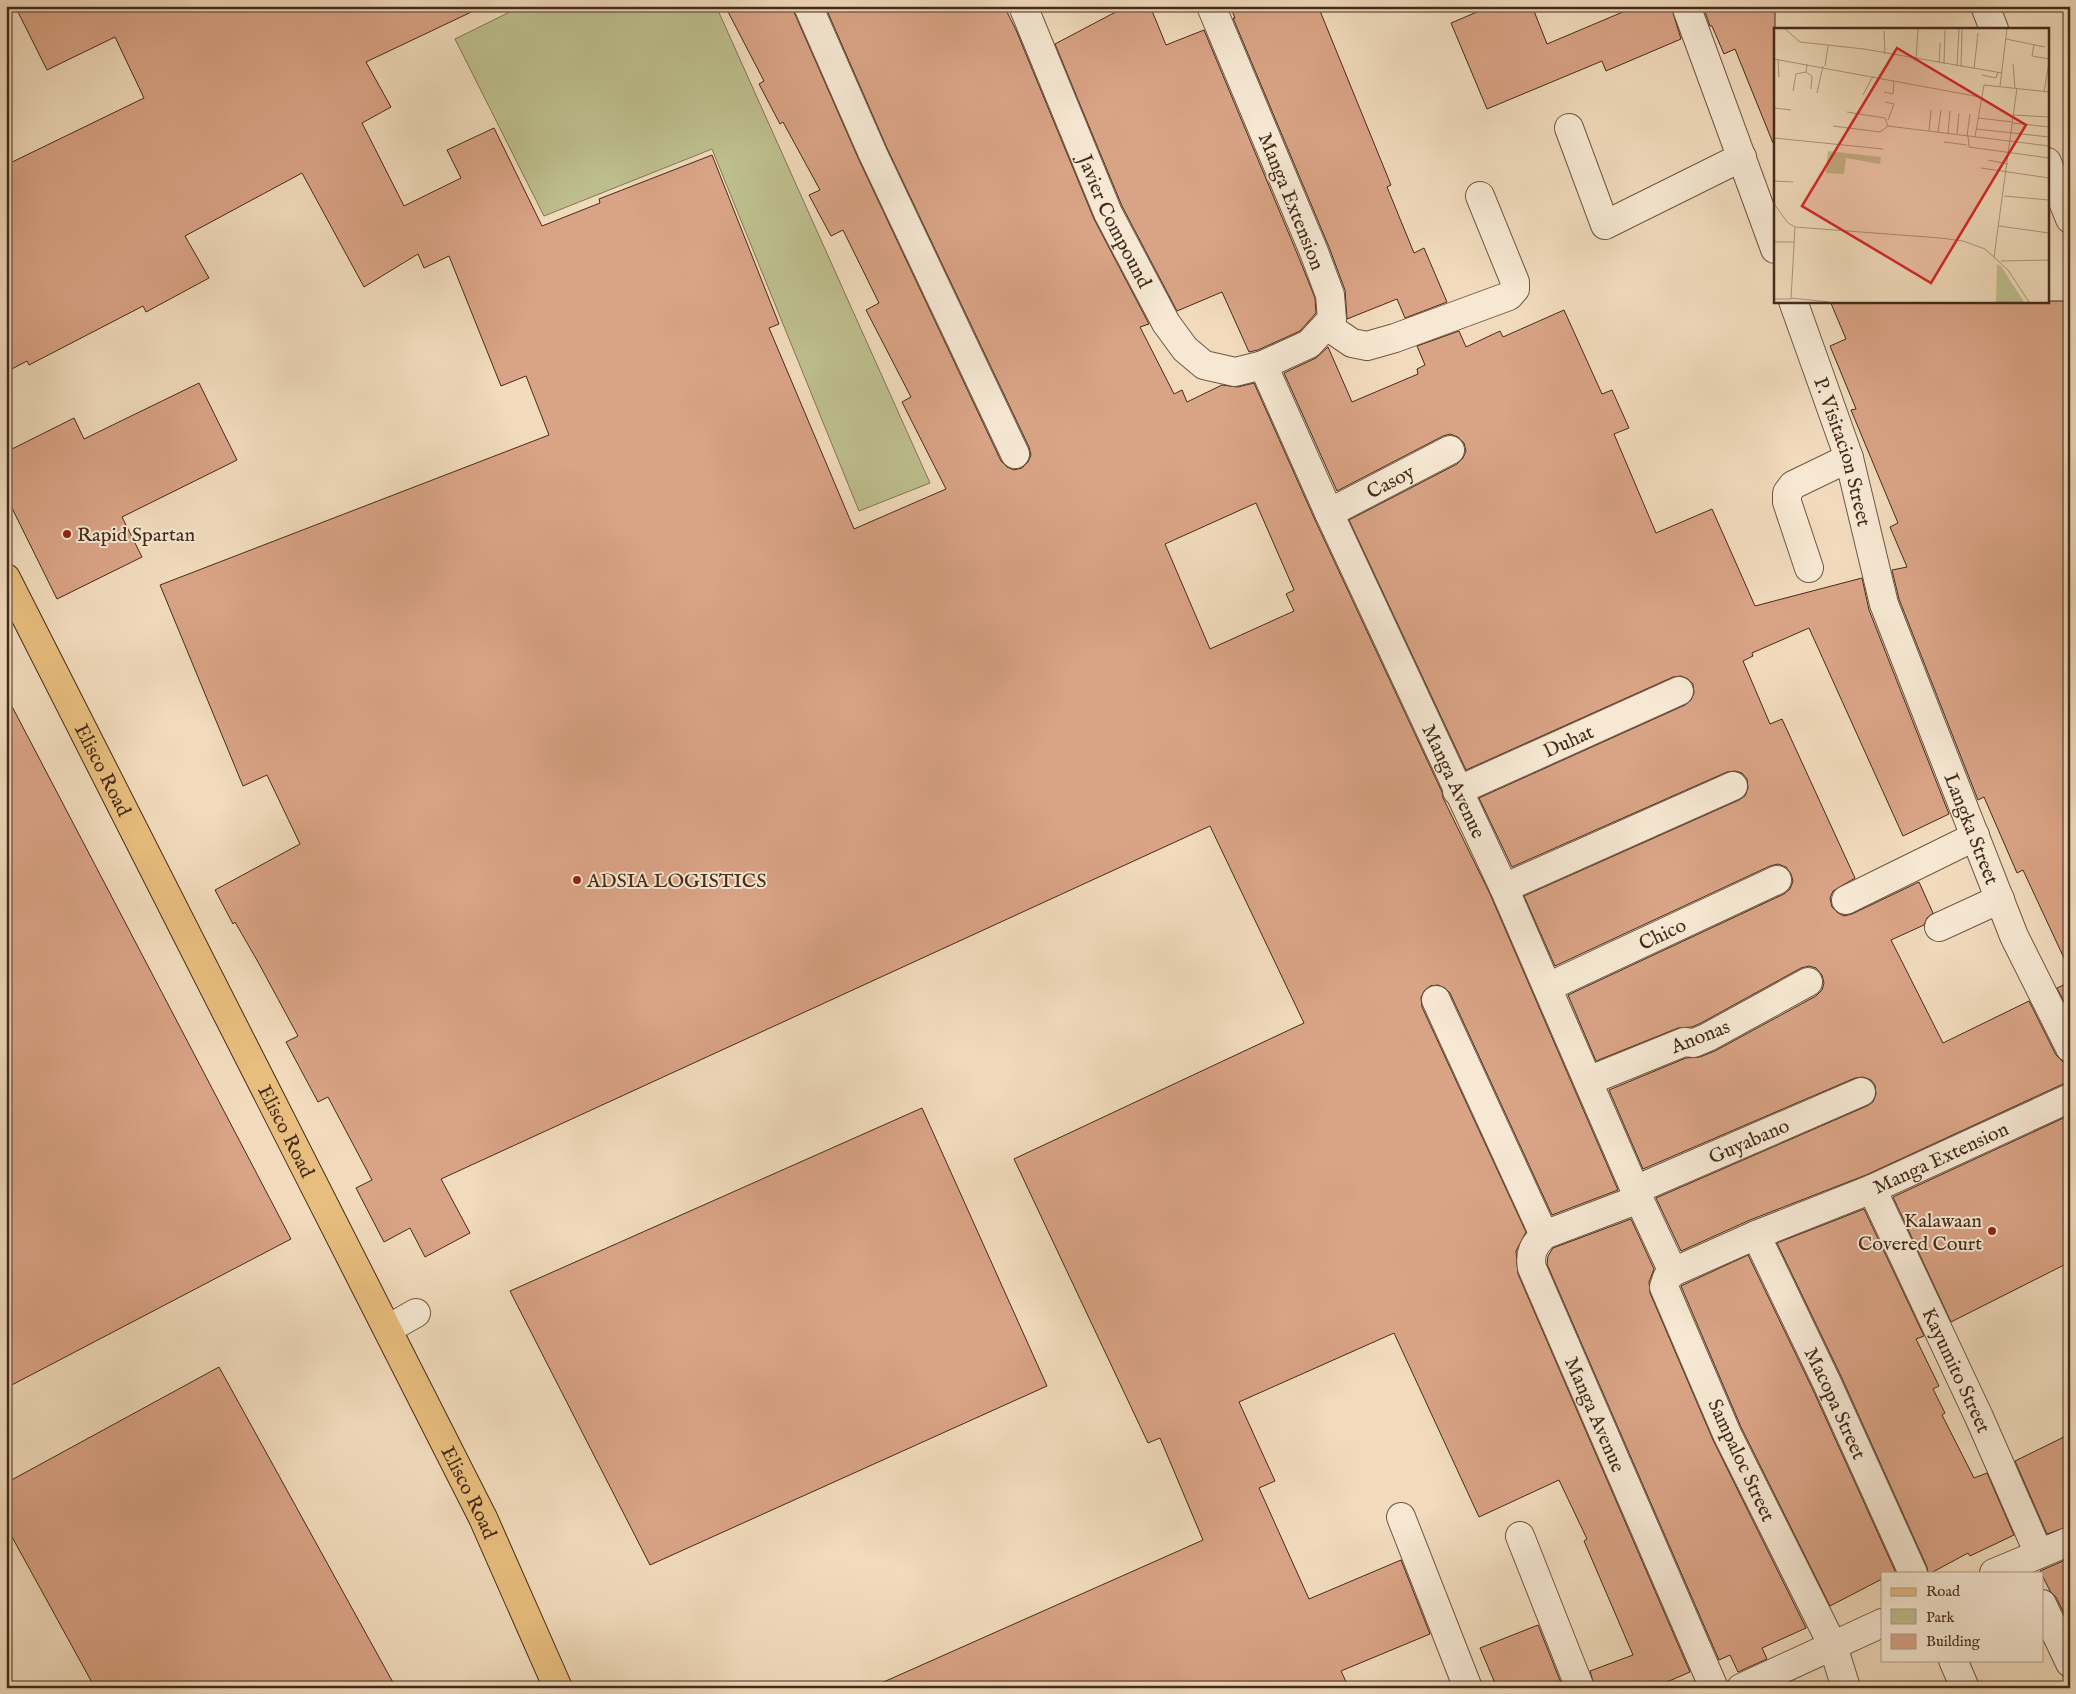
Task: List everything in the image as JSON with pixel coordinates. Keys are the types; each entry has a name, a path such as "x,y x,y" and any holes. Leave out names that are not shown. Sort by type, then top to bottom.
{"main road":[{"name":"Elisco Road","path":"6,578 483,1518 558,1688"}],"street":[{"path":"808,6 872,154 1016,454"},
{"name":"Javier Compound","path":"1023,6 1108,214 1166,323 1185,349 1204,365 1234,372 1263,365"},
{"name":"Manga Extension","path":"1211,6 1330,295 1332,319 1327,326"},
{"path":"1686,6 1774,246"},
{"path":"1985,6 1994,28"},
{"path":"1569,128 1605,225 1742,157"},
{"path":"2048,164 2070,219"},
{"path":"1263,365 1309,344 1327,326 1352,343 1367,346 1395,338 1509,296 1515,289 1515,282 1480,196"},
{"name":"P. Visitacion Street","path":"1793,302 1849,458 1884,604"},
{"name":"Manga Avenue","path":"1263,365 1457,791 1504,888 1637,1194 1673,1272"},
{"name":"Casoy","path":"1329,513 1450,450"},
{"path":"1809,568 1787,502 1787,493 1793,485 1849,458"},
{"name":"Langka Street","path":"1884,604 2014,936 2070,1048"},
{"name":"Duhat","path":"1457,791 1680,691"},
{"path":"1504,888 1733,786"},
{"path":"1846,900 1975,835"},
{"name":"Chico","path":"1548,987 1777,880"},
{"path":"1938,927 2000,899"},
{"name":"Anonas","path":"1588,1082 1684,1042 1694,1042 1708,1037 1808,982"},
{"path":"1436,1000 1544,1235 1637,1194"},
{"name":"Guyabano","path":"1637,1194 1710,1159 1861,1092"},
{"name":"Manga Extension","path":"1673,1272 1756,1235 1872,1189 2070,1098"},
{"name":"Kayumito Street","path":"1872,1189 1979,1417 2030,1562"},
{"name":"Manga Avenue","path":"1544,1235 1536,1242 1532,1251 1532,1268 1714,1688"},
{"name":"Macopa Street","path":"1756,1235 1828,1383 1913,1572"},
{"name":"Sampaloc Street","path":"1673,1272 1667,1278 1664,1287 1719,1416 1833,1646"},
{"path":"388,1329 416,1313"},
{"path":"1401,1517 1468,1688"},
{"path":"1520,1536 1580,1688"},
{"path":"1997,1572 2030,1562 2070,1541"},
{"path":"2044,1608 2070,1663"},
{"path":"1741,1688 1881,1623"},
{"path":"1833,1646 1846,1688"},
{"path":"1954,1662 1965,1688"}],"green space":[{"path":"522,6 716,6 930,483 859,511 712,149 544,216 455,39"}],"building":[{"path":"15,6 484,6 366,62 391,107 362,123 404,206 461,178 447,150 494,128 542,226 600,203 599,199 712,155 779,324 769,328 854,529 946,489 902,402 911,397 866,310 879,303 843,230 831,236 809,195 820,190 783,122 780,124 759,84 764,81 725,6 793,6 859,160 1001,461 1007,467 1014,470 1022,468 1028,462 1031,455 1029,447 887,148 825,6 1004,6 1016,30 1094,219 1149,324 1140,327 1174,394 1182,390 1187,402 1222,385 1238,387 1254,383 1315,520 1442,792 1443,798 1490,894 1618,1190 1552,1215 1450,993 1438,985 1430,986 1424,991 1421,998 1422,1007 1526,1232 1516,1251 1518,1274 1690,1672 1653,1688 1595,1688 1590,1671 1633,1655 1584,1541 1587,1539 1559,1480 1479,1517 1394,1333 1239,1402 1275,1481 1259,1488 1309,1599 1401,1560 1430,1634 1341,1671 1349,1688 870,1688 1203,1540 1160,1438 1148,1443 1014,1159 1304,1023 1210,826 441,1179 470,1233 425,1257 410,1228 384,1242 356,1188 372,1180 328,1097 318,1102 286,1042 298,1036 258,962 235,922 233,924 215,890 300,844 267,775 243,786 160,585 549,435 526,376 501,386 449,256 424,268 418,254 364,287 302,173 185,236 209,278 146,312 143,306 29,365 27,361 6,372 6,165 144,98 115,37 47,70","holes":["1256,503 1294,590 1286,594 1294,611 1210,649 1165,544"]},
{"path":"1127,6 1150,6 1166,45 1204,30 1315,298 1316,313 1300,331 1258,350 1249,352 1222,292 1177,311 1122,206 1055,44"},
{"path":"1230,6 1318,6 1391,185 1387,187 1414,253 1424,248 1447,302 1405,318 1397,299 1347,319 1345,290 1329,247 1233,18 1235,18"},
{"path":"1491,6 1532,6 1547,44 1637,6 1671,6 1681,39 1606,71 1602,61 1487,109 1451,23"},
{"path":"1703,6 1775,6 1774,143 1735,49 1724,54 1712,26 1710,26"},
{"path":"2070,301 2070,971 2023,870 2017,873 1984,797 1978,800 1899,599 1892,570 1907,567 1890,527 1898,523 1851,410 1856,409 1830,346 1846,339 1830,302"},
{"path":"1564,310 1602,394 1612,390 1629,428 1614,434 1656,533 1712,509 1755,606 1862,578 1869,610 1949,814 1903,836 1809,628 1752,653 1753,656 1743,661 1770,724 1782,719 1855,878 1833,891 1830,898 1832,907 1844,916 1852,914 1919,882 1933,913 1927,918 1924,925 1891,940 1943,1043 2029,1001 2056,1055 2062,1061 2070,1064 2070,1083 2063,1084 1866,1175 1750,1220 1681,1251 1656,1198 1867,1106 1873,1102 1876,1094 1875,1085 1871,1080 1863,1077 1855,1078 1643,1169 1609,1090 1686,1058 1700,1057 1715,1051 1816,996 1822,990 1824,983 1822,975 1816,968 1809,966 1801,968 1701,1023 1692,1027 1678,1028 1596,1061 1568,995 1784,894 1790,889 1793,881 1791,874 1786,867 1778,864 1770,866 1555,966 1524,896 1739,800 1745,796 1748,788 1747,779 1742,773 1735,771 1727,772 1512,867 1479,798 1685,705 1691,700 1694,693 1693,684 1681,676 1673,677 1466,770 1349,520 1457,464 1463,458 1466,451 1464,443 1458,437 1450,434 1443,436 1337,491 1284,373 1316,358 1328,347 1352,402 1418,374 1417,369 1425,365 1417,346 1459,331 1466,347 1500,331 1503,337"},
{"path":"199,383 237,460 122,517 142,557 57,599 6,496 6,452 74,418 84,439"},
{"path":"6,695 291,1239 6,1388"},
{"path":"2070,982 2070,1013 2057,988"},
{"path":"922,1108 1047,1386 650,1565 510,1291"},
{"name":"Kalawaan Covered Court","path":"2070,1115 2070,1262 1951,1322 1893,1197"},
{"path":"1864,1209 1924,1336 1916,1339 1939,1386 1933,1389 1945,1413 1942,1415 1974,1478 1987,1473 2014,1535 1970,1556 1968,1553 1933,1572 1928,1572 1841,1376 1777,1243"},
{"path":"1631,1219 1654,1269 1649,1282 1650,1293 1713,1440 1806,1628 1762,1648 1767,1659 1738,1672 1730,1655 1719,1660 1547,1264 1548,1256 1553,1248"},
{"path":"1748,1255 1813,1390 1896,1572 1881,1572 1881,1580 1830,1606 1741,1427 1681,1286"},
{"path":"219,1367 396,1688 95,1688 6,1526 6,1483"},
{"path":"2070,1434 2070,1526 2047,1534 2015,1461"},
{"path":"2070,1558 2070,1626 2056,1597 2050,1591 2044,1579 2044,1572 2040,1571"},
{"path":"1538,1625 1563,1688 1497,1688 1480,1648"}],"place":[{"name":"Rapid Spartan","path":"67,534"},
{"name":"ADSIA LOGISTICS","path":"577,880"},
{"name":"Kalawaan Covered Court","path":"1992,1231"}]}
